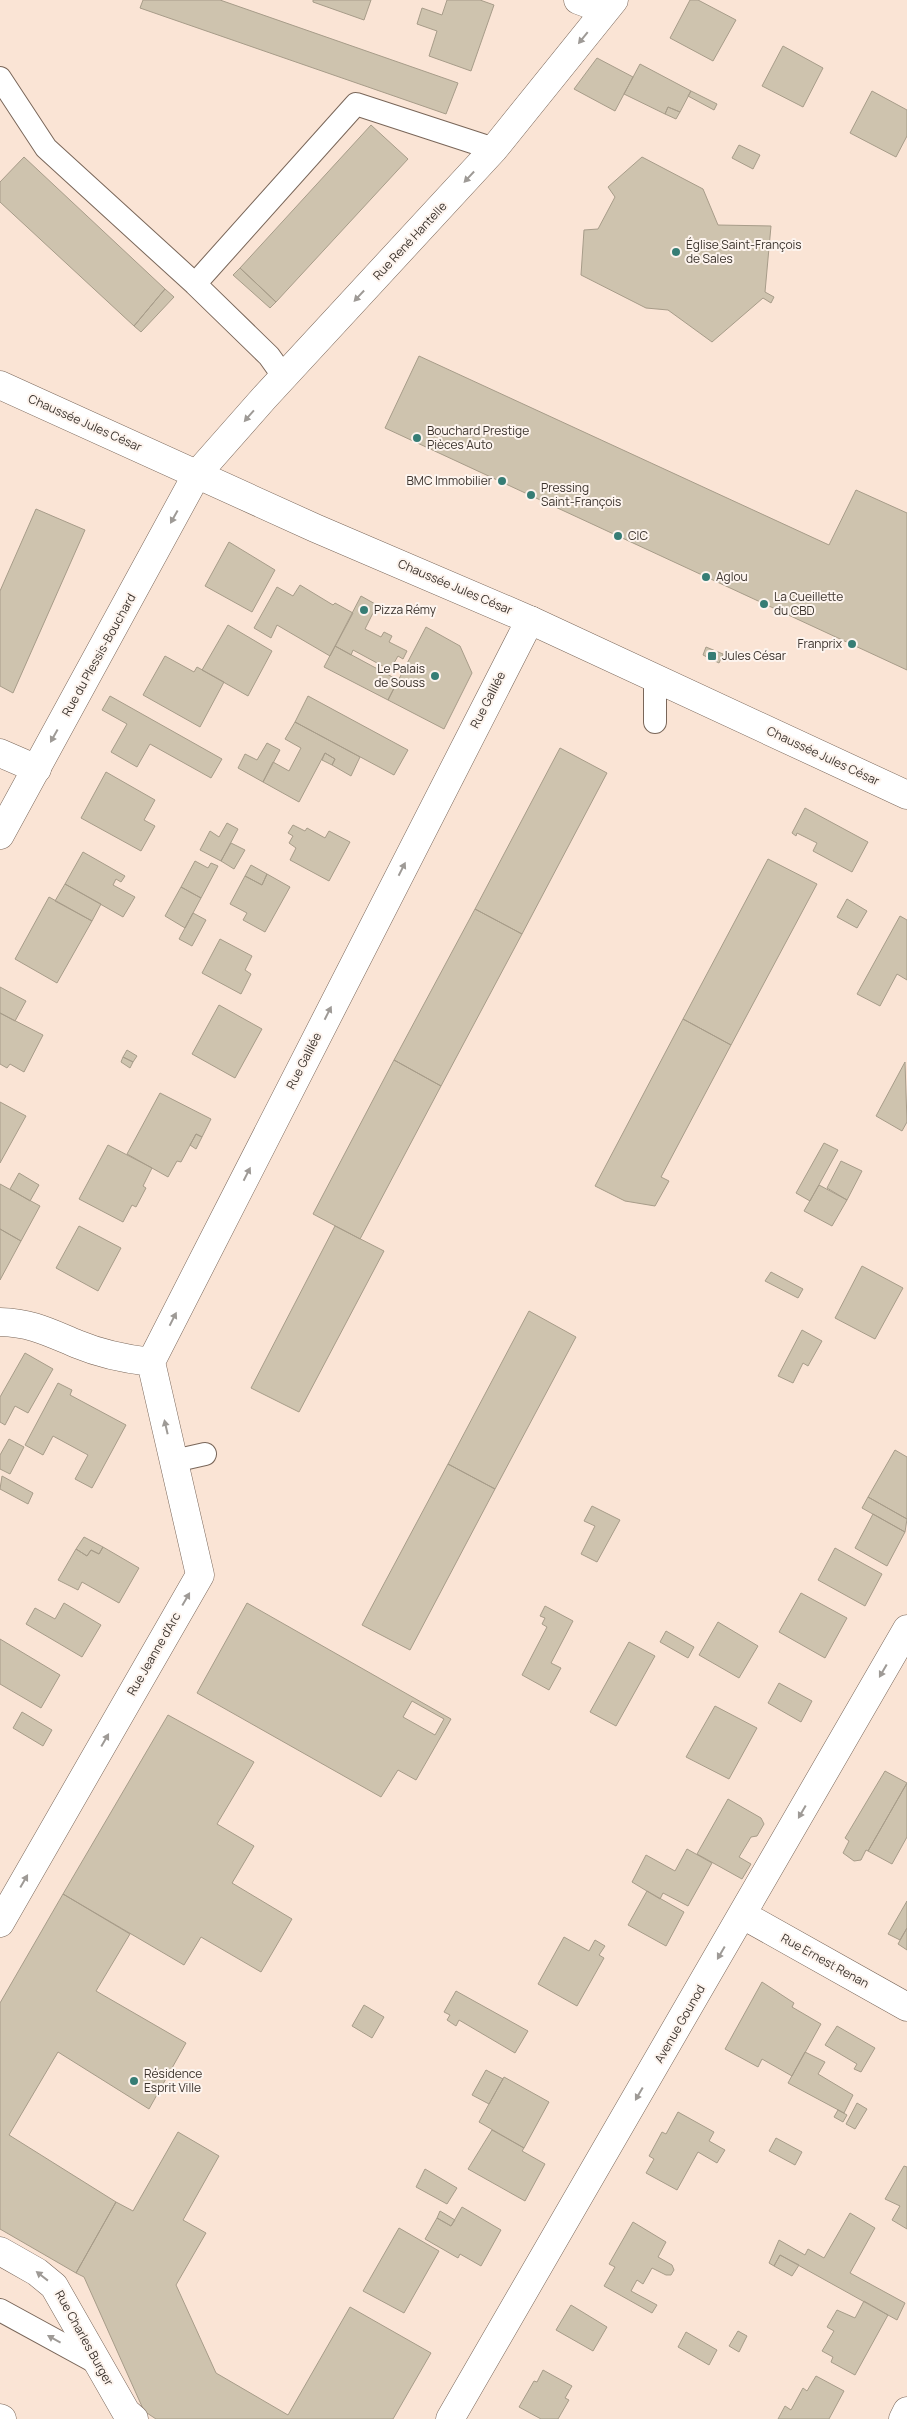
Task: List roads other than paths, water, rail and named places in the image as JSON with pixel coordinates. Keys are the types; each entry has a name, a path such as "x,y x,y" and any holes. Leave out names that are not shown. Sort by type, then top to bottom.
{"street":[{"path":"578,0 610,5"},
{"name":"Rue René Hantelle","path":"197,474 494,149 610,5"},
{"name":"Chaussée Jules César","path":"0,385 315,528 530,620 907,795"},
{"name":"Rue du Plessis-Bouchard","path":"0,835 197,474"},
{"name":"Rue Galilée","path":"151,1362 530,620"},
{"path":"0,753 37,769"},
{"path":"0,1322 18,1322 46,1329 77,1344 116,1357 151,1362"},
{"name":"Rue Jeanne d'Arc","path":"0,1923 200,1575 151,1362"},
{"name":"Avenue Gounod","path":"450,2419 907,1629"},
{"name":"Rue Ernest Renan","path":"743,1915 907,2008"},
{"name":"Rue Charles Burger","path":"0,2251 37,2272 54,2286 126,2412 134,2419"},
{"path":"902,2419 907,2411"}],"lane":[{"path":"0,78 46,148 195,284 269,356 284,377"},
{"path":"195,284 356,104 494,149"},
{"path":"655,677 655,722"},
{"path":"174,1460 205,1454"},
{"path":"0,2310 97,2363"}],"place":[{"name":"Église Saint-François de Sales","path":"676,252"},
{"name":"Bouchard Prestige Pièces Auto","path":"417,438"},
{"name":"BMC Immobilier","path":"502,481"},
{"name":"Pressing Saint-François","path":"531,495"},
{"name":"CIC","path":"618,536"},
{"name":"Aglou","path":"706,577"},
{"name":"La Cueillette du CBD","path":"764,604"},
{"name":"Pizza Rémy","path":"364,610"},
{"name":"Franprix","path":"852,644"},
{"name":"Jules César","path":"712,656"},
{"name":"Le Palais de Souss","path":"435,676"},
{"name":"Résidence Esprit Ville","path":"134,2081"}]}
